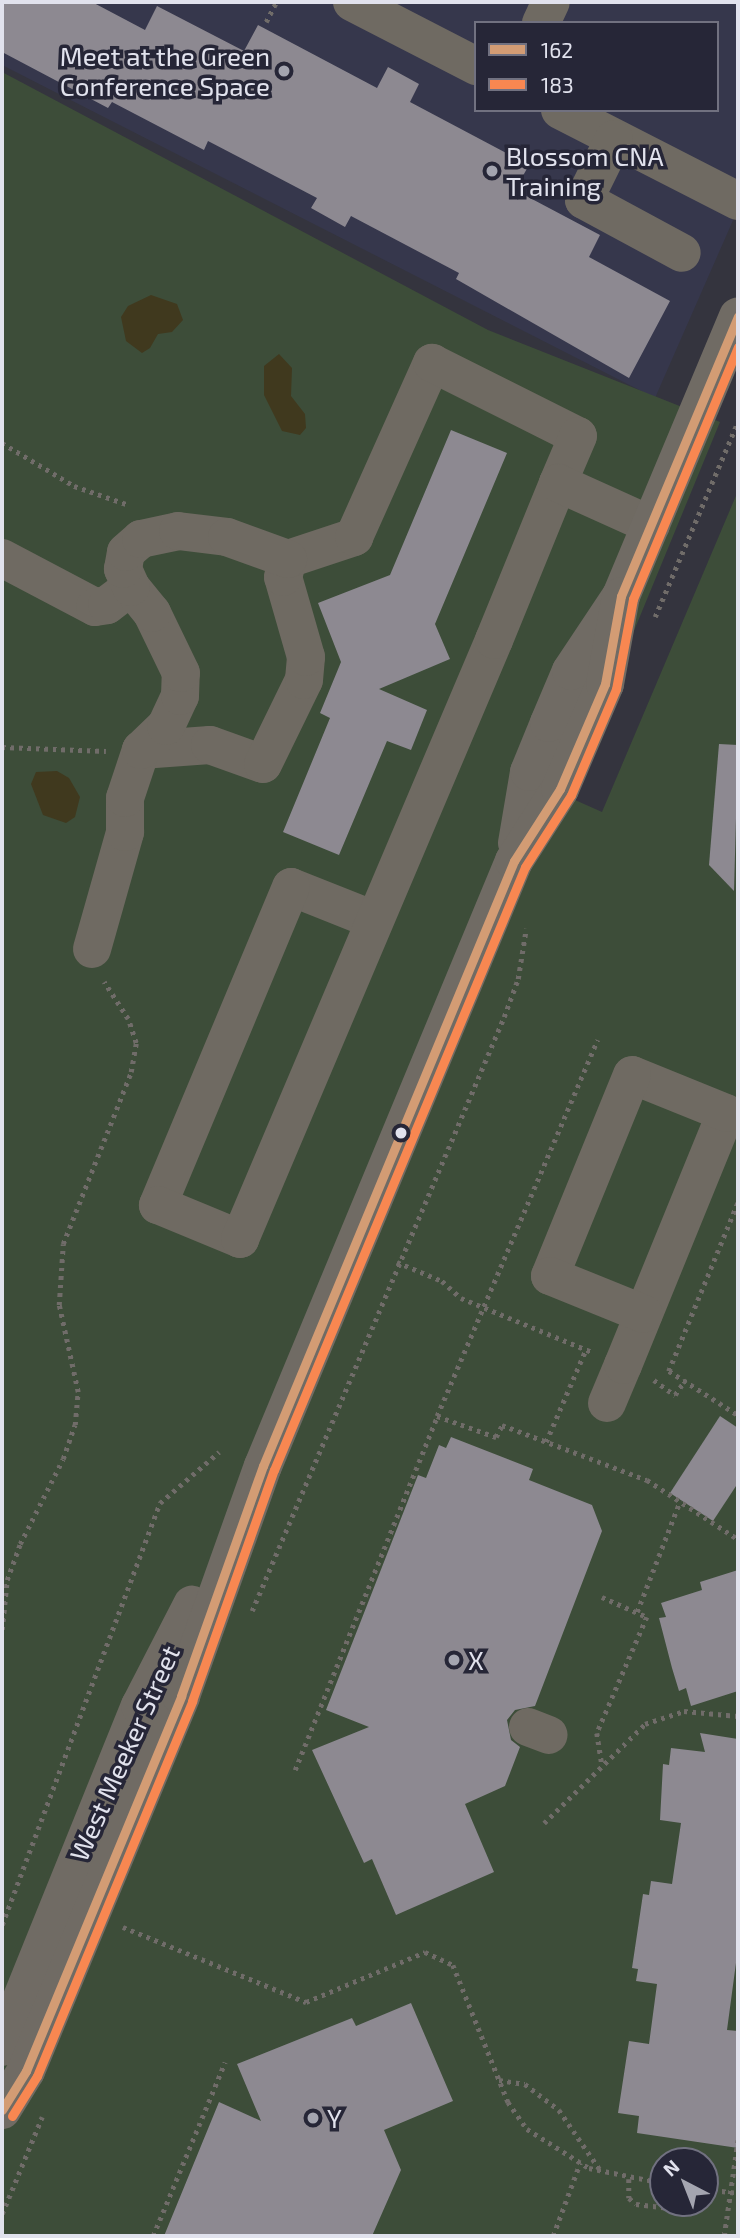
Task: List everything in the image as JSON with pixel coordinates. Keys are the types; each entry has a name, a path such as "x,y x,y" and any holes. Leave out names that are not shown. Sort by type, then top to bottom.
{"main road":[{"name":"West Meeker Street","path":"2,2110 14,2059 181,1696 262,1466 514,861 529,772 571,671 621,596 738,316"}],"lane":[{"path":"352,2 474,65"},
{"path":"542,21 551,2"},
{"path":"564,112 738,201"},
{"path":"614,139 584,200 682,253"},
{"path":"92,949 125,832 125,798 141,750 166,726 180,696 181,673 152,613 131,587 124,569 126,552 141,539 164,533 227,537 288,559 354,537 432,363 578,436 240,1239 158,1205 291,887 374,920"},
{"path":"558,483 652,526"},
{"path":"2,558 95,607 107,605 131,587"},
{"path":"141,750 210,745 263,764 304,680 306,657 284,577 288,559"},
{"path":"607,1403 644,1314 726,1113 632,1075 550,1276 644,1314"}],"path":[{"path":"266,22 276,2"},
{"path":"2,443 74,486 123,501 164,533"},
{"path":"2,747 51,752 141,750"},
{"path":"2,1630 7,1580 20,1544 63,1459 75,1425 78,1392 59,1305 63,1244 131,1072 136,1043 128,1019 100,975 92,949"},
{"path":"295,1770 437,1416 597,1040"},
{"path":"738,1203 669,1371 738,1415"},
{"path":"368,1332 396,1265 442,1281 461,1298 623,1365 675,1395 685,1380"},
{"path":"546,1442 586,1349"},
{"path":"437,1416 496,1437 502,1425 647,1480 738,1539"},
{"path":"2,1925 160,1503 219,1452"},
{"path":"637,1612 680,1501"},
{"path":"602,1597 647,1617 597,1733 603,1765"},
{"path":"544,1823 645,1724 684,1711 738,1716"},
{"path":"122,1926 306,2002 425,1952 453,1965 499,2080 527,2129 580,2164 629,2179 649,2181"},
{"path":"153,2236 225,2062"},
{"path":"499,2080 525,2084 559,2110 601,2171"},
{"path":"724,2236 738,2139"},
{"path":"553,2236 580,2164"},
{"path":"629,2179 629,2198 635,2204 649,2206"},
{"path":"719,2191 738,2193"}],"shaded area":[{"path":"2,2 738,2 738,209 655,398 2,65"}],"green space":[{"path":"2,72 488,330 720,422 566,796 602,812 738,491 738,2236 2,2236"}],"sand":[{"path":"151,295 177,304 183,320 172,332 158,334 150,348 142,353 126,341 121,317 128,306"},
{"path":"279,354 292,368 291,396 305,414 306,428 300,435 282,431 264,395 264,366"},
{"path":"57,771 69,778 80,797 75,817 66,823 43,815 31,784 36,772"}],"building":[{"path":"2,2 92,2 145,30 157,6 244,51 258,25 377,88 388,67 419,84 410,102 529,165 515,190 600,235 589,257 670,301 629,378 456,279 459,273 351,216 345,227 311,208 317,198 208,141 204,150 112,102 108,108 2,52"},
{"path":"451,430 507,453 435,624 450,659 379,689 427,710 411,750 387,741 339,855 283,832 330,718 320,713 341,662 318,603 390,575"},
{"path":"719,744 738,745 734,891 709,865"},
{"path":"720,1416 738,1428 738,1483 713,1521 670,1493"},
{"name":"X","path":"451,1437 533,1469 529,1480 592,1505 602,1531 535,1706 515,1710 507,1720 511,1740 520,1747 505,1786 465,1804 494,1872 396,1915 372,1859 364,1863 312,1750 369,1727 326,1710 418,1475 426,1478 439,1445 446,1448"},
{"path":"738,1570 738,1691 691,1706 686,1688 679,1691 672,1668 659,1618 666,1617 661,1603 702,1590 700,1582"},
{"path":"700,1733 738,1739 738,1948 727,2030 738,2031 738,2148 637,2133 639,2116 618,2113 629,2041 649,2044 657,1984 636,1981 638,1969 632,1968 643,1894 649,1895 651,1881 672,1884 681,1823 660,1820 663,1764 669,1765 671,1748 705,1752"},
{"name":"Y","path":"411,2003 453,2101 384,2130 401,2170 372,2236 164,2236 219,2102 261,2121 237,2064 352,2018 356,2026"}],"transit line":[{"name":"162","path":"2,2110 26,2071 181,1696 263,1466 514,861 560,789 605,684 621,596 738,316"},
{"name":"183","path":"12,2116 37,2076 192,1701 274,1470 525,867 571,795 616,689 633,599 738,347"}],"place":[{"name":"Meet at the Green Conference Space","path":"284,71"},
{"name":"Blossom CNA Training","path":"492,171"},
{"name":"X","path":"454,1660"},
{"name":"Y","path":"313,2118"}]}
